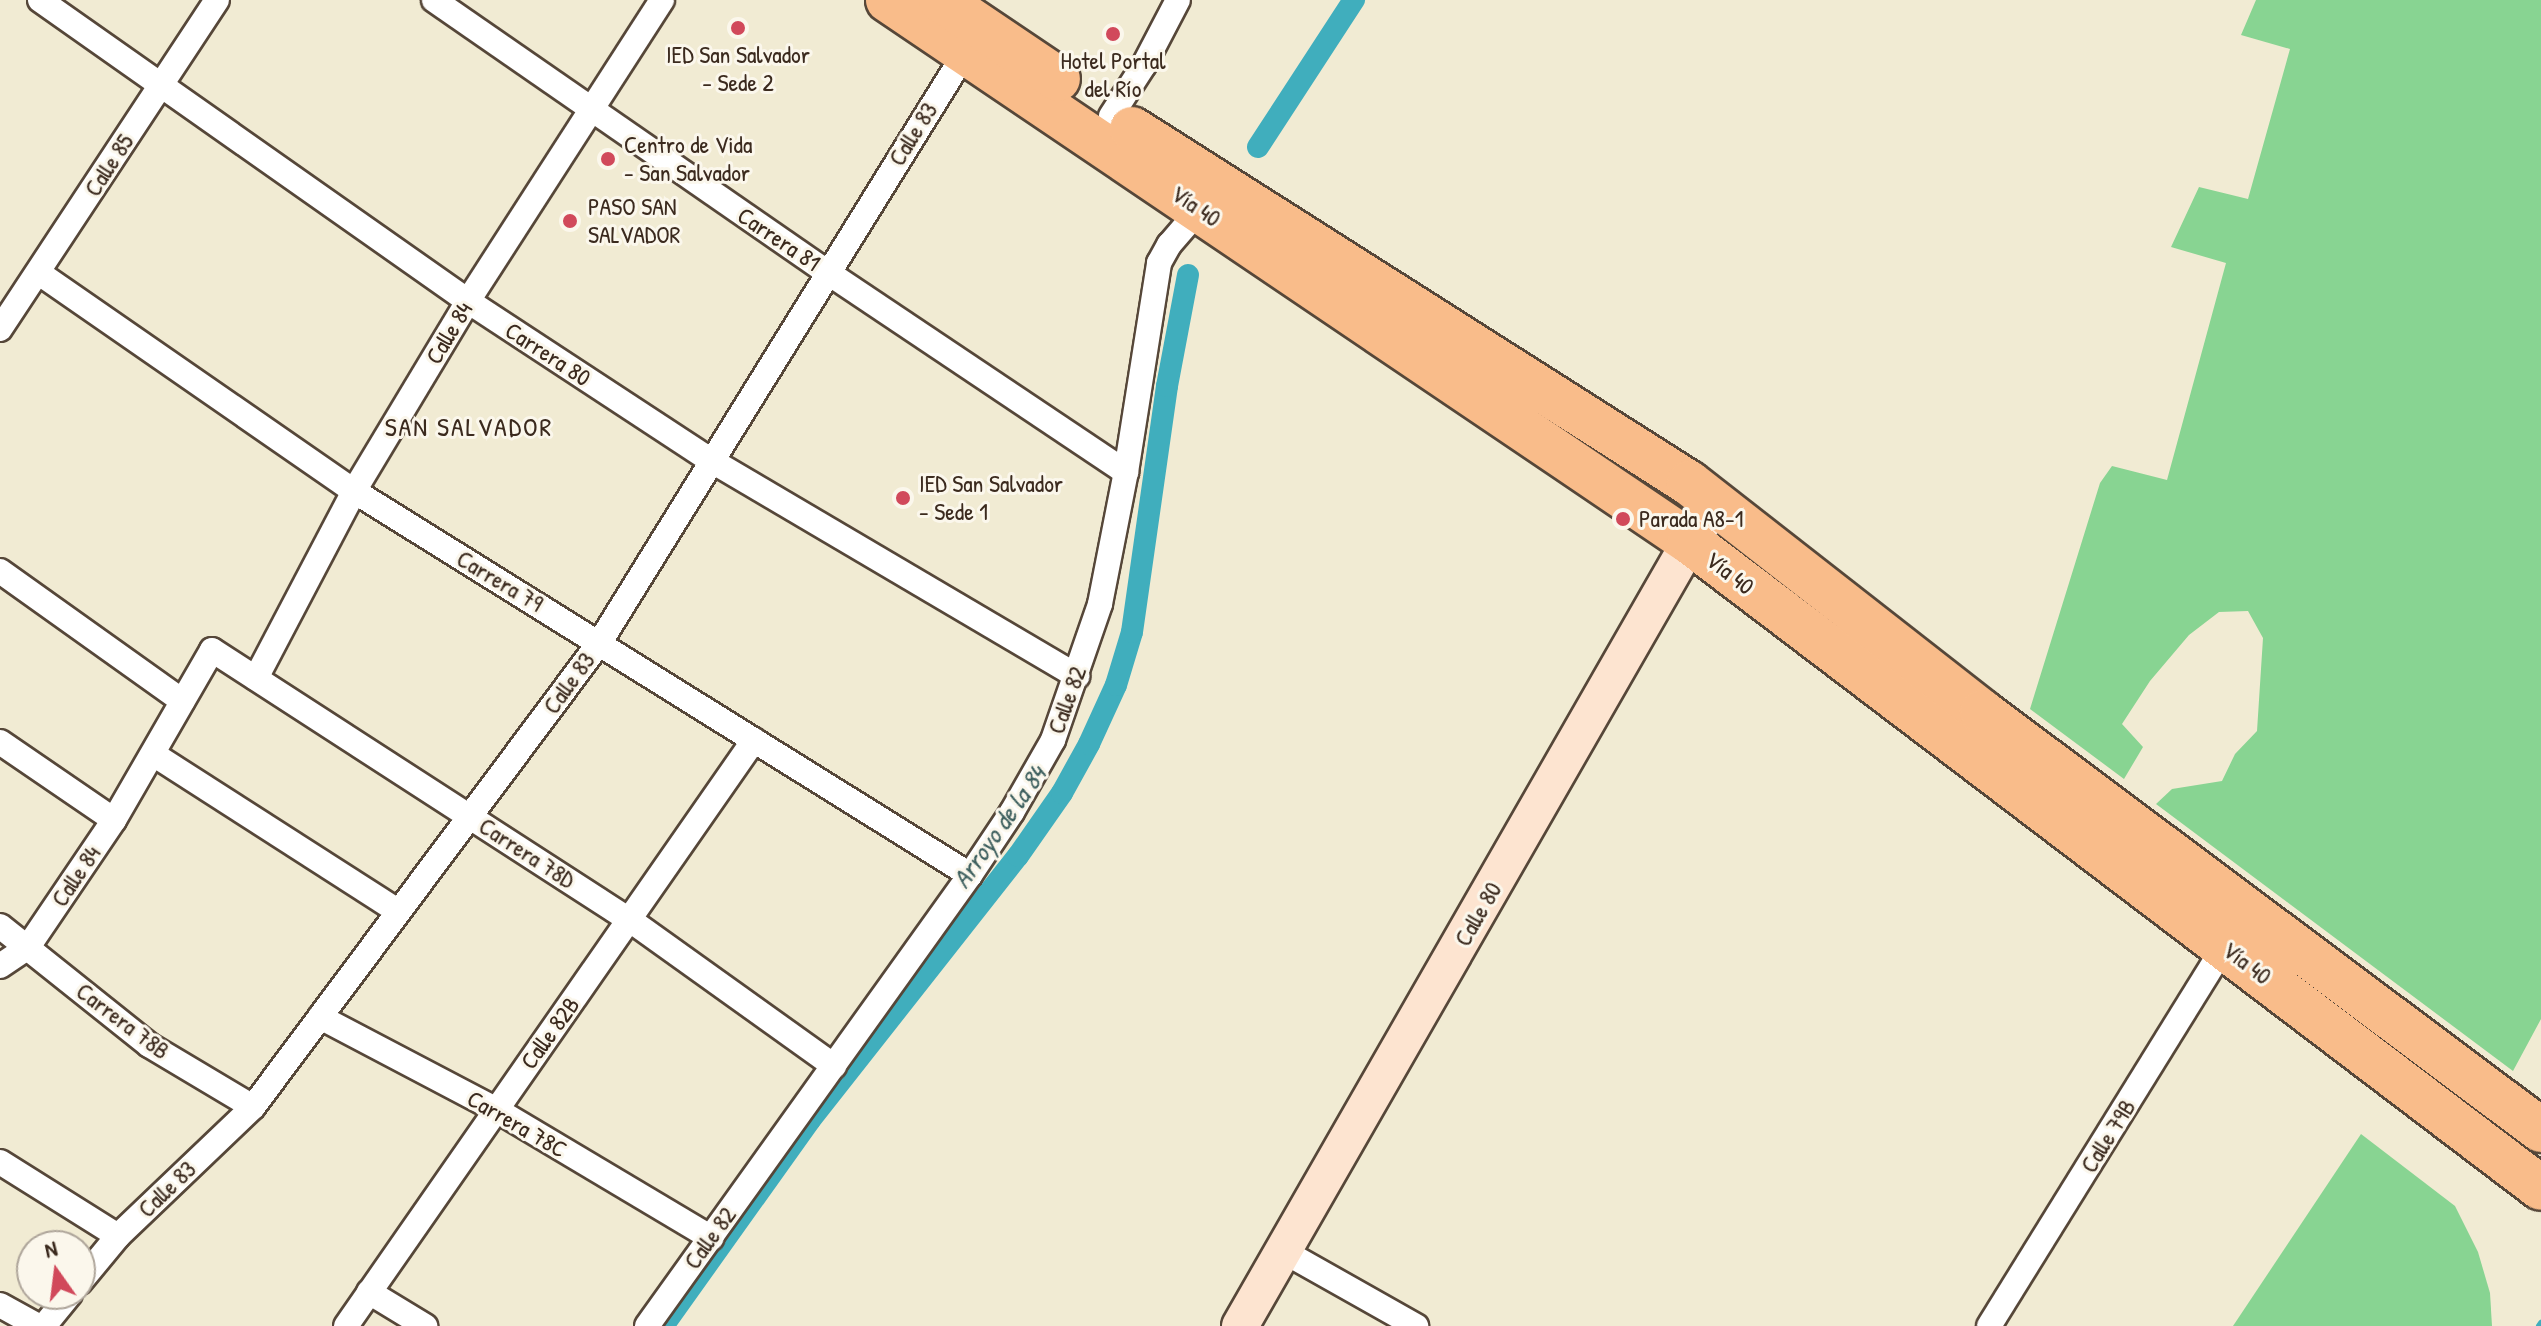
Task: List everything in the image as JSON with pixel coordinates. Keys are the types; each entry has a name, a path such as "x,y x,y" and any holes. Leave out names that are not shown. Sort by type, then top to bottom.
{"highway":[{"name":"Vía 40","path":"888,0 956,21 1111,116 1716,503 2225,946 2541,1188"},
{"name":"Vía 40","path":"956,21 1200,209 1336,305 1985,739 2541,1130"}],"street":[{"name":"Carrera 80","path":"40,0 468,301 712,461 1077,676"},
{"name":"Calle 85","path":"0,329 217,0"},
{"name":"Carrera 81","path":"434,0 827,272 1126,472"},
{"name":"Calle 84","path":"256,678 354,491 468,301 662,0"},
{"path":"1111,116 1144,65 1178,0"},
{"name":"Calle 83","path":"96,1263 118,1236 253,1107 600,642 827,272 956,21"},
{"name":"Calle 82","path":"647,1326 970,875 1012,812 1053,740 1100,604 1126,472 1159,263 1169,245 1200,209"},
{"name":"Carrera 79","path":"39,273 354,491 970,875"},
{"name":"Calle 80","path":"1240,1326 1690,542 1716,503"},
{"path":"0,571 182,701"},
{"name":"Calle 84","path":"0,966 28,947 114,820 212,650"},
{"name":"Carrera 78D","path":"212,650 630,920 834,1066"},
{"name":"Calle 82B","path":"346,1326 754,740"},
{"path":"0,742 114,820"},
{"path":"153,754 398,911"},
{"name":"Carrera 78B","path":"0,926 149,1045 253,1107"},
{"name":"Calle 79B","path":"1989,1326 2225,946"},
{"name":"Carrera 78C","path":"320,1017 495,1109 711,1238"},
{"path":"0,1162 118,1236"},
{"path":"1283,1251 1416,1326"},
{"path":"369,1292 425,1326"},
{"path":"0,1305 41,1326 56,1310"}],"green space":[{"path":"2256,0 2541,0 2541,1019 2513,1071 2156,804 2172,789 2222,781 2235,754 2257,731 2263,638 2248,611 2219,612 2189,635 2150,681 2122,724 2143,747 2124,779 2030,709 2100,483 2112,466 2167,480 2226,263 2171,247 2199,187 2248,199 2290,49 2241,35"},
{"path":"2361,1134 2455,1206 2478,1252 2490,1293 2492,1326 2233,1326"}],"waterway":[{"name":"Arroyo de la 84","path":"1258,147 1354,0"},
{"name":"Arroyo de la 84","path":"663,1326 810,1120 1018,856 1062,793 1089,744 1116,685 1132,632 1167,386 1188,275"}],"place":[{"name":"IED San Salvador - Sede 2","path":"738,28"},
{"name":"Hotel Portal del Río","path":"1113,34"},
{"name":"Centro de Vida - San Salvador","path":"608,159"},
{"name":"PASO SAN SALVADOR","path":"570,221"},
{"name":"IED San Salvador - Sede 1","path":"903,498"},
{"name":"Parada A8-1","path":"1623,519"}],"district":[{"name":"SAN SALVADOR","path":"469,427"}]}
